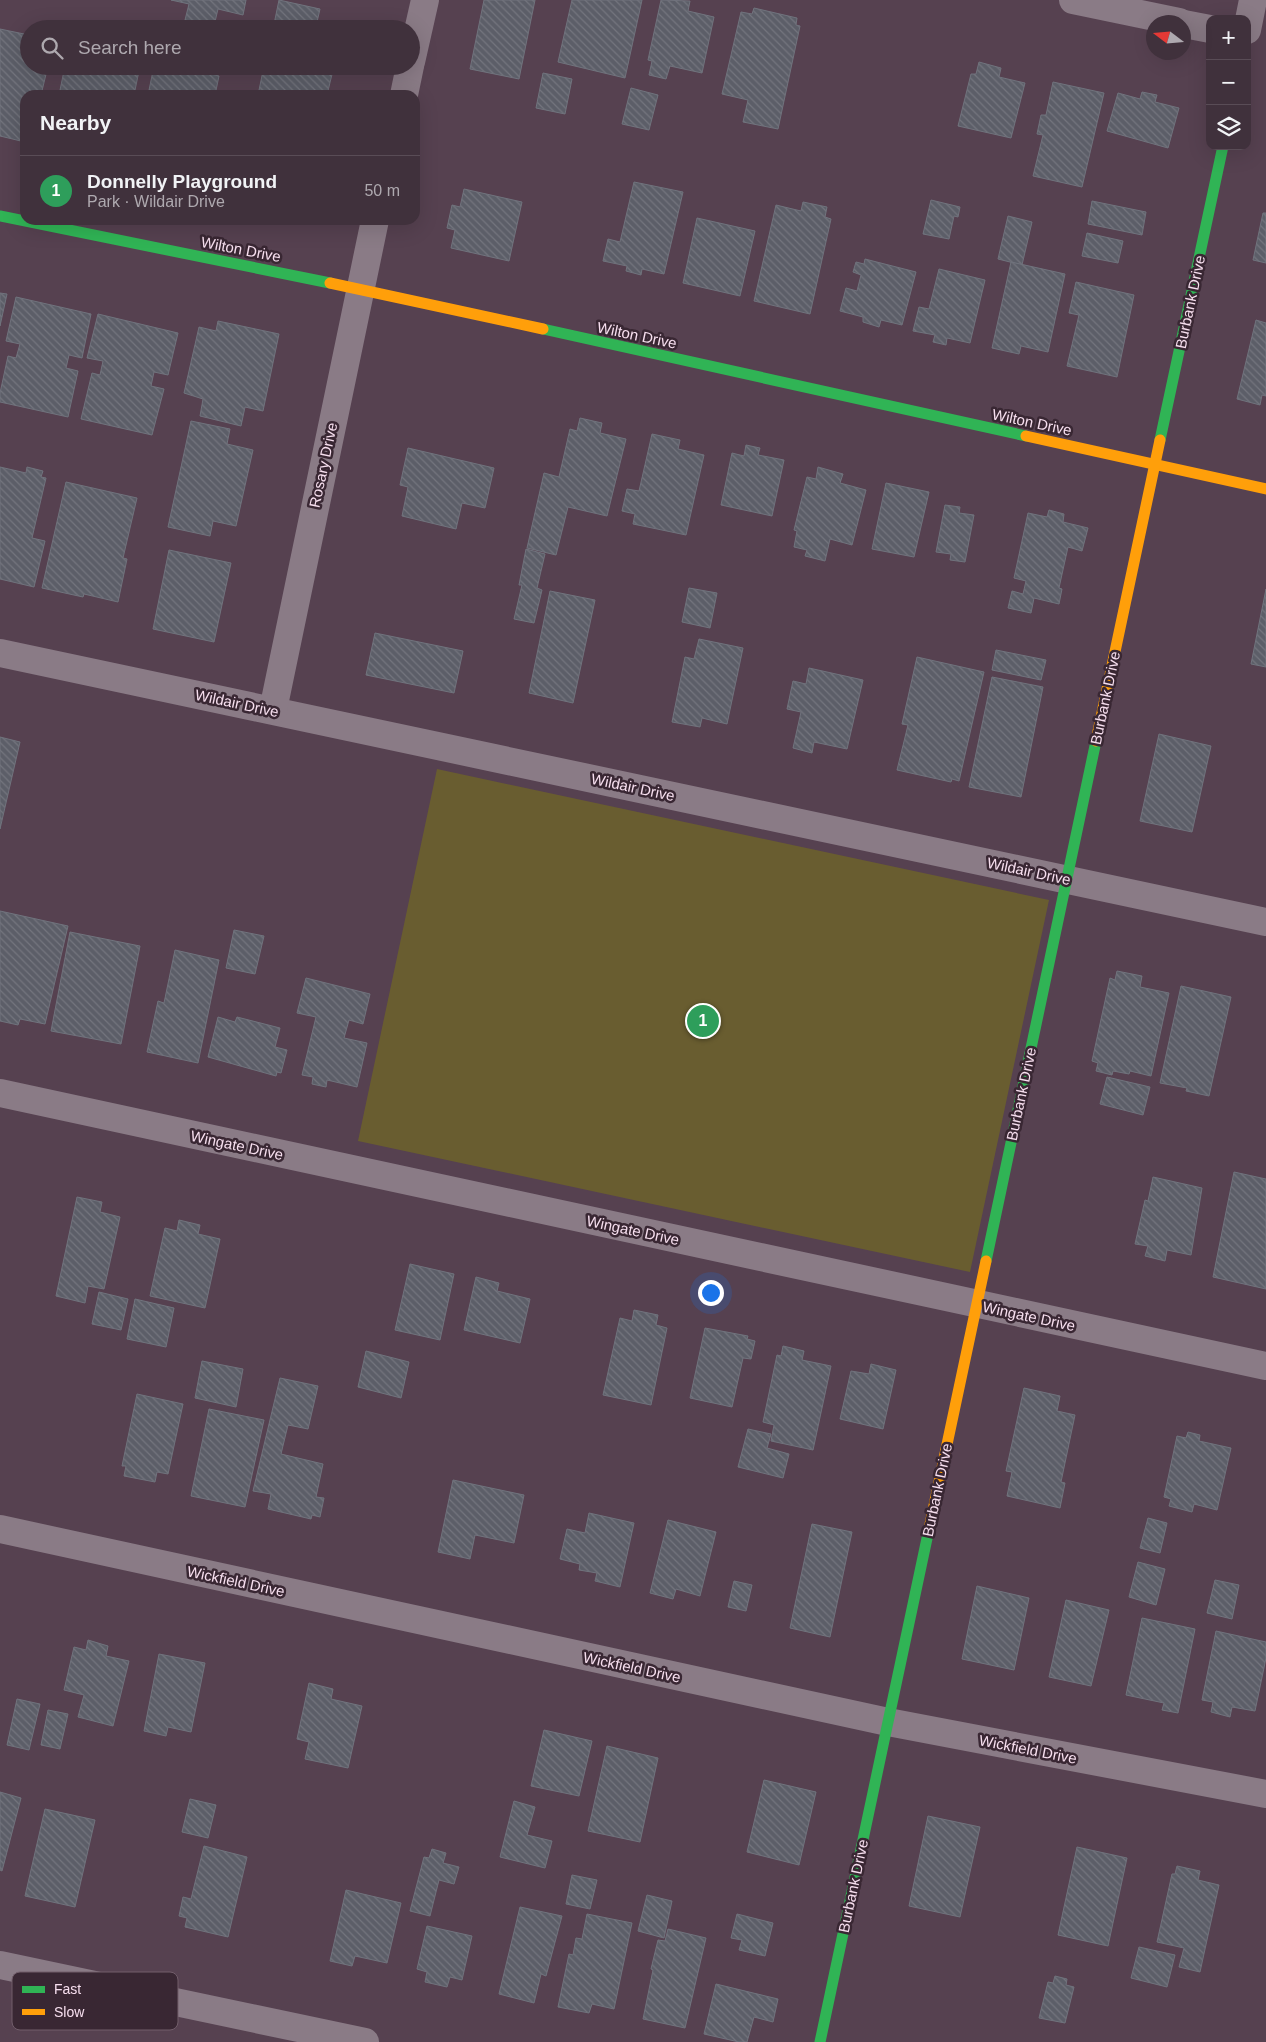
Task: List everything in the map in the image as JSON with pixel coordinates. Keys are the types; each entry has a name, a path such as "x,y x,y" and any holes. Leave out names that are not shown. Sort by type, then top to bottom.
{"street":[{"path":"420,22 425,0"},
{"path":"1073,0 1146,15"},
{"path":"1250,15 1253,0"},
{"path":"1191,25 1206,28"},
{"path":"1251,38 1266,41"},
{"path":"405,90 408,75"},
{"name":"Burbank Drive","path":"820,2042 1222,150"},
{"name":"Wilton Drive","path":"0,216 20,220"},
{"name":"Wilton Drive","path":"44,225 360,289 1266,489"},
{"name":"Rosary Drive","path":"273,710 375,225"},
{"name":"Wildair Drive","path":"0,653 1266,922"},
{"name":"Wingate Drive","path":"0,1094 1266,1366"},
{"name":"Wickfield Drive","path":"0,1529 888,1722 1266,1794"},
{"path":"0,1965 33,1972"},
{"path":"178,2003 365,2042"}],"shaded area":[{"path":"437,769 1049,900 970,1272 358,1141"}],"building":[{"path":"171,0 246,0 243,15 218,9 215,20 185,20 189,4"},
{"path":"279,0 320,9 317,20 275,20"},
{"path":"484,0 535,0 519,79 470,69"},
{"path":"572,0 642,0 625,78 558,62"},
{"path":"661,0 690,1 688,11 714,17 702,73 670,66 666,79 649,75 652,61 648,60"},
{"path":"754,8 797,18 796,25 800,26 778,129 743,122 748,100 722,94 741,12 752,14"},
{"path":"0,29 20,33 20,75 46,75 42,90 20,90 20,141 0,136"},
{"path":"979,62 1001,68 999,77 1025,83 1011,138 958,126 971,74 976,74"},
{"path":"543,73 572,79 565,114 536,108"},
{"path":"63,75 138,75 135,90 60,90"},
{"path":"152,75 219,76 216,90 149,90"},
{"path":"262,75 332,75 328,90 259,90"},
{"path":"1053,82 1104,93 1082,187 1033,176 1043,135 1037,134 1041,115 1046,115"},
{"path":"631,88 658,95 649,130 622,124"},
{"path":"1142,92 1157,95 1155,102 1179,108 1168,148 1107,131 1118,93 1140,99"},
{"path":"634,182 683,192 664,274 642,269 641,275 626,271 627,266 603,261 608,239 620,242"},
{"path":"464,189 522,202 509,261 451,248 455,230 447,228 452,205 460,207"},
{"path":"931,200 960,207 958,217 954,216 949,239 923,234"},
{"path":"1092,201 1146,212 1142,235 1088,224"},
{"path":"803,202 827,207 825,217 831,219 810,314 754,301 776,205 801,211"},
{"path":"1263,213 1266,213 1266,263 1253,260"},
{"path":"1008,216 1032,222 1022,265 998,259"},
{"path":"697,218 755,231 740,296 683,283"},
{"path":"1087,233 1123,241 1118,263 1082,256"},
{"path":"865,259 916,272 902,325 881,320 879,327 863,322 863,317 840,311 846,288 857,291 861,275 853,272 856,262 864,264"},
{"path":"1011,262 1065,274 1048,352 1021,346 1019,354 992,348"},
{"path":"939,269 985,280 970,343 947,338 946,345 933,342 935,335 913,331 919,307 929,309"},
{"path":"1076,282 1134,295 1117,377 1067,366 1079,315 1069,313"},
{"path":"0,293 7,294 0,326"},
{"path":"16,297 91,314 82,358 69,355 66,368 78,371 68,417 0,402 0,393 8,356 16,358 20,344 6,341"},
{"path":"98,314 178,333 168,375 154,372 151,386 164,389 152,435 81,419 92,373 100,375 103,361 87,358"},
{"path":"1256,320 1266,323 1266,396 1262,395 1260,405 1237,399"},
{"path":"218,321 279,334 263,411 245,407 241,426 200,416 203,399 184,393 199,327 216,331"},
{"path":"580,418 602,423 600,433 626,439 607,516 568,507 556,555 527,548 544,473 559,477 570,429 577,431"},
{"path":"191,421 230,429 227,444 253,450 236,526 213,521 210,536 168,527"},
{"path":"652,434 680,440 678,449 704,455 686,535 633,524 635,514 622,511 627,489 639,491"},
{"path":"746,445 760,448 758,455 784,460 772,516 721,505 732,453 744,456"},
{"path":"408,448 494,468 485,508 462,503 456,529 402,516 408,487 400,485"},
{"path":"0,467 26,473 27,467 43,471 41,477 46,478 32,538 45,541 34,587 0,579"},
{"path":"818,467 843,474 840,483 866,490 852,545 830,539 825,561 805,556 807,550 794,547 797,531 794,530 807,477 816,479"},
{"path":"66,482 137,498 123,558 127,559 118,602 84,594 83,597 42,588"},
{"path":"886,483 929,492 914,557 872,549"},
{"path":"945,505 960,507 959,513 974,515 965,562 950,560 951,554 936,552"},
{"path":"1049,510 1064,514 1063,522 1088,528 1082,551 1068,547 1059,588 1062,589 1059,604 1034,598 1031,613 1008,608 1012,591 1023,594 1026,581 1014,578 1028,513 1047,517"},
{"path":"526,549 545,554 537,588 542,590 534,623 514,619 522,585 519,585"},
{"path":"169,550 231,563 214,642 153,629"},
{"path":"689,588 717,593 710,628 682,622"},
{"path":"1266,589 1266,667 1251,664"},
{"path":"550,591 595,600 573,703 529,693"},
{"path":"375,633 463,651 454,693 366,675"},
{"path":"699,639 743,648 727,724 702,718 700,727 672,722 685,657 694,659"},
{"path":"996,650 1046,660 1041,680 992,670"},
{"path":"917,657 984,672 959,781 952,779 951,782 897,770 908,725 902,724"},
{"path":"809,668 863,680 847,749 814,742 812,753 793,748 801,712 787,709 793,681 806,684"},
{"path":"992,677 1043,687 1021,797 969,787"},
{"path":"1159,734 1211,746 1192,832 1140,821"},
{"path":"0,737 20,742 0,829"},
{"path":"0,911 68,926 45,1024 20,1019 18,1025 0,1021"},
{"path":"234,930 264,936 255,974 226,968"},
{"path":"70,932 140,946 121,1044 51,1031"},
{"path":"175,950 219,960 198,1063 147,1052 158,1001 164,1003"},
{"path":"1117,971 1142,976 1140,987 1169,993 1151,1076 1130,1071 1129,1074 1113,1071 1112,1075 1096,1071 1098,1063 1092,1061 1110,978 1115,980"},
{"path":"306,978 370,994 363,1024 349,1020 344,1038 367,1043 357,1087 327,1080 326,1087 312,1084 313,1077 302,1075 316,1017 297,1013"},
{"path":"1181,986 1231,997 1209,1096 1186,1091 1187,1088 1160,1083"},
{"path":"218,1017 235,1022 237,1017 280,1028 275,1047 287,1050 281,1073 277,1072 276,1076 208,1057"},
{"path":"1107,1077 1150,1087 1143,1115 1100,1104"},
{"path":"1234,1172 1266,1179 1266,1289 1213,1277"},
{"path":"1153,1177 1202,1188 1191,1255 1167,1250 1165,1261 1145,1256 1148,1246 1135,1244 1145,1200 1148,1201"},
{"path":"77,1197 102,1202 100,1212 120,1217 104,1289 88,1286 85,1303 56,1296"},
{"path":"179,1220 200,1225 198,1234 220,1239 205,1308 150,1296 165,1228 177,1231"},
{"path":"410,1264 454,1274 440,1340 395,1330"},
{"path":"476,1277 499,1283 497,1291 530,1299 520,1343 464,1330"},
{"path":"99,1292 128,1299 121,1330 92,1324"},
{"path":"135,1299 174,1308 166,1347 127,1339"},
{"path":"634,1310 658,1315 656,1325 667,1328 651,1405 603,1395 620,1318 632,1321"},
{"path":"705,1328 748,1336 747,1339 755,1341 751,1359 743,1358 732,1407 690,1398"},
{"path":"783,1346 804,1351 802,1360 831,1366 813,1450 771,1441 774,1425 763,1422 777,1355 781,1356"},
{"path":"366,1351 409,1362 401,1398 358,1387"},
{"path":"202,1361 243,1369 236,1407 195,1398"},
{"path":"871,1364 896,1370 883,1429 840,1419 851,1371 869,1374"},
{"path":"280,1378 318,1386 308,1429 288,1425 281,1454 323,1464 316,1497 324,1498 320,1517 312,1515 311,1519 268,1509 271,1494 253,1491"},
{"path":"1024,1388 1060,1396 1057,1411 1075,1415 1061,1482 1065,1483 1060,1508 1007,1496 1012,1472 1006,1471"},
{"path":"137,1394 183,1404 168,1474 157,1472 155,1482 124,1476 126,1466 122,1466"},
{"path":"209,1409 264,1420 245,1507 191,1496"},
{"path":"748,1429 771,1434 767,1448 789,1454 783,1478 738,1467"},
{"path":"1188,1432 1200,1435 1199,1441 1231,1448 1217,1510 1194,1504 1192,1512 1169,1506 1171,1499 1164,1497 1177,1436 1186,1438"},
{"path":"453,1480 524,1495 514,1543 475,1535 470,1559 438,1552"},
{"path":"589,1513 634,1523 620,1587 595,1581 597,1573 579,1570 580,1564 560,1559 567,1529 585,1533"},
{"path":"1148,1518 1167,1523 1160,1553 1140,1548"},
{"path":"668,1520 716,1532 700,1596 676,1589 673,1599 650,1593"},
{"path":"812,1524 852,1532 830,1637 790,1628"},
{"path":"1138,1562 1165,1569 1156,1605 1129,1597"},
{"path":"1215,1580 1239,1585 1232,1619 1207,1613"},
{"path":"734,1581 752,1585 746,1611 728,1607"},
{"path":"977,1586 1029,1598 1014,1670 962,1659"},
{"path":"1066,1600 1109,1610 1091,1686 1049,1677"},
{"path":"1142,1618 1195,1629 1178,1713 1162,1710 1164,1703 1126,1695"},
{"path":"1216,1631 1266,1642 1266,1658 1255,1711 1232,1707 1230,1717 1211,1712 1213,1702 1202,1700"},
{"path":"88,1640 108,1646 106,1656 129,1661 113,1726 78,1717 84,1695 64,1690 74,1647 86,1650"},
{"path":"159,1654 205,1663 191,1732 168,1727 166,1736 144,1731"},
{"path":"309,1683 333,1689 331,1699 362,1706 348,1768 305,1759 309,1742 297,1739"},
{"path":"17,1699 40,1704 29,1750 7,1745"},
{"path":"48,1710 68,1714 60,1749 41,1745"},
{"path":"544,1730 592,1741 579,1796 531,1786"},
{"path":"607,1746 658,1758 640,1842 588,1831"},
{"path":"764,1780 816,1792 799,1865 747,1852"},
{"path":"0,1792 21,1798 2,1871 0,1870"},
{"path":"190,1799 216,1805 208,1838 182,1832"},
{"path":"514,1801 535,1807 527,1835 552,1841 545,1868 500,1857"},
{"path":"45,1809 95,1820 75,1907 25,1896"},
{"path":"928,1816 980,1827 960,1917 909,1906"},
{"path":"204,1846 247,1857 228,1937 185,1927 187,1918 179,1916 183,1897 191,1899"},
{"path":"1077,1847 1127,1858 1108,1946 1058,1935"},
{"path":"432,1849 446,1853 443,1863 459,1867 454,1884 439,1880 430,1916 410,1911 424,1857 429,1858"},
{"path":"1177,1866 1200,1871 1198,1880 1219,1885 1200,1972 1179,1967 1184,1948 1157,1942 1172,1874 1175,1874"},
{"path":"572,1875 597,1880 590,1909 566,1904"},
{"path":"346,1890 401,1903 387,1963 355,1956 352,1966 330,1961"},
{"path":"647,1895 672,1901 664,1938 638,1931"},
{"path":"520,1907 562,1916 546,1976 541,1974 534,2003 499,1994"},
{"path":"587,1914 632,1923 614,2009 592,2004 589,2013 558,2007 569,1954 573,1955 576,1938 582,1939"},
{"path":"737,1914 773,1923 765,1956 739,1950 742,1940 731,1938"},
{"path":"427,1926 472,1936 462,1980 450,1977 447,1987 425,1982 427,1972 417,1969"},
{"path":"668,1929 706,1938 685,2028 643,2019 658,1940 665,1941"},
{"path":"1139,1947 1175,1955 1167,1987 1131,1978"},
{"path":"1055,1976 1067,1979 1066,1985 1074,1987 1065,2023 1039,2018 1048,1982 1053,1983"},
{"path":"716,1984 778,1999 773,2022 754,2017 747,2042 704,2034"}],"traffic: fast":[{"path":"1160,440 1222,150"},
{"path":"0,216 20,220"},
{"path":"44,225 330,283"},
{"path":"543,329 1026,436"},
{"path":"986,1261 1096,741"},
{"path":"820,2042 929,1529"}],"traffic: slow":[{"path":"330,283 543,329"},
{"path":"1026,436 1266,489"},
{"path":"1096,741 1160,440"},
{"path":"929,1529 986,1261"}],"place":[{"name":"Donnelly Playground","path":"703,1021"}]}
